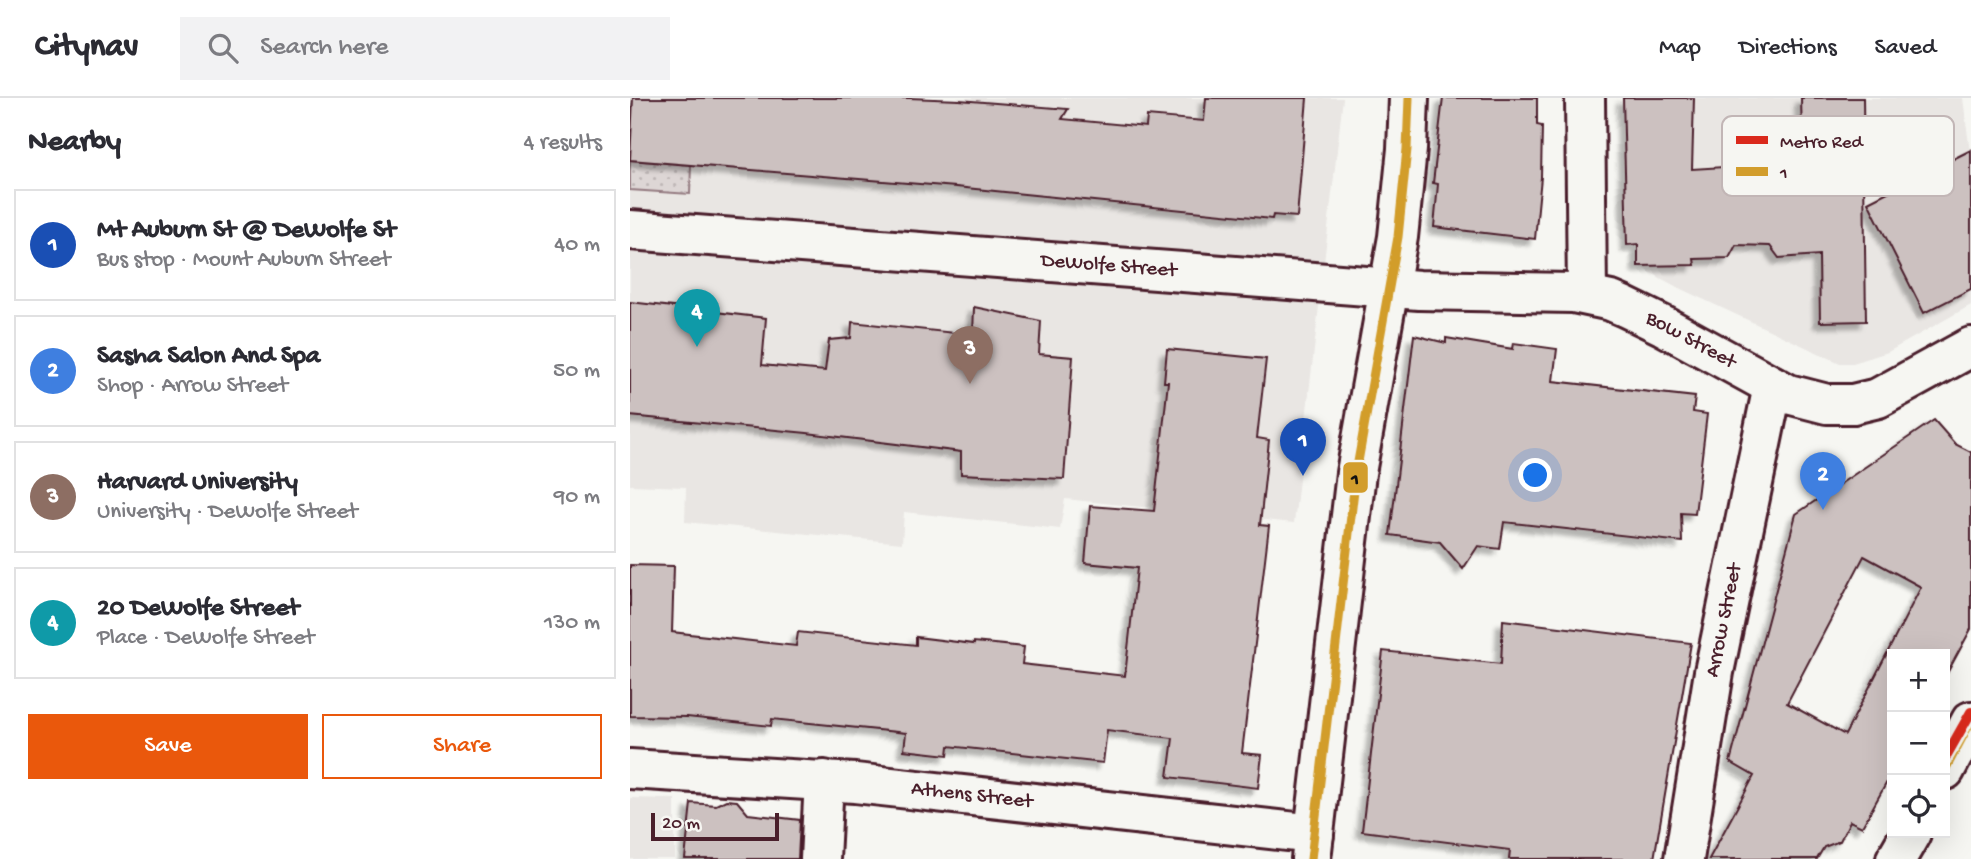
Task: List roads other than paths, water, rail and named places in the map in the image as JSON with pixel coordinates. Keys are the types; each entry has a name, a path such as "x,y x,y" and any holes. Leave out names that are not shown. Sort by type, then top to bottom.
{"street":[{"path":"1312,847 1356,472 1399,224 1409,98"},
{"path":"1585,98 1587,295"},
{"name":"DeWolfe Street","path":"630,230 1419,290 1587,295"},
{"name":"Bow Street","path":"1587,295 1611,301 1638,313 1788,394 1814,402 1866,402 1890,393 1971,347"},
{"name":"Arrow Street","path":"1684,859 1714,672 1773,386"},
{"path":"1950,761 1971,721"},
{"name":"Athens Street","path":"630,769 824,780 1312,847"},
{"path":"820,859 824,780"},
{"path":"1896,859 1908,838"}],"metro line":[{"name":"Red","path":"1950,749 1971,712"}],"place":[{"name":"20 DeWolfe Street","path":"697,347"},
{"name":"Harvard University","path":"970,384"},
{"name":"Mt Auburn St @ DeWolfe St","path":"1303,476"},
{"name":"Sasha Salon And Spa","path":"1823,510"}]}
